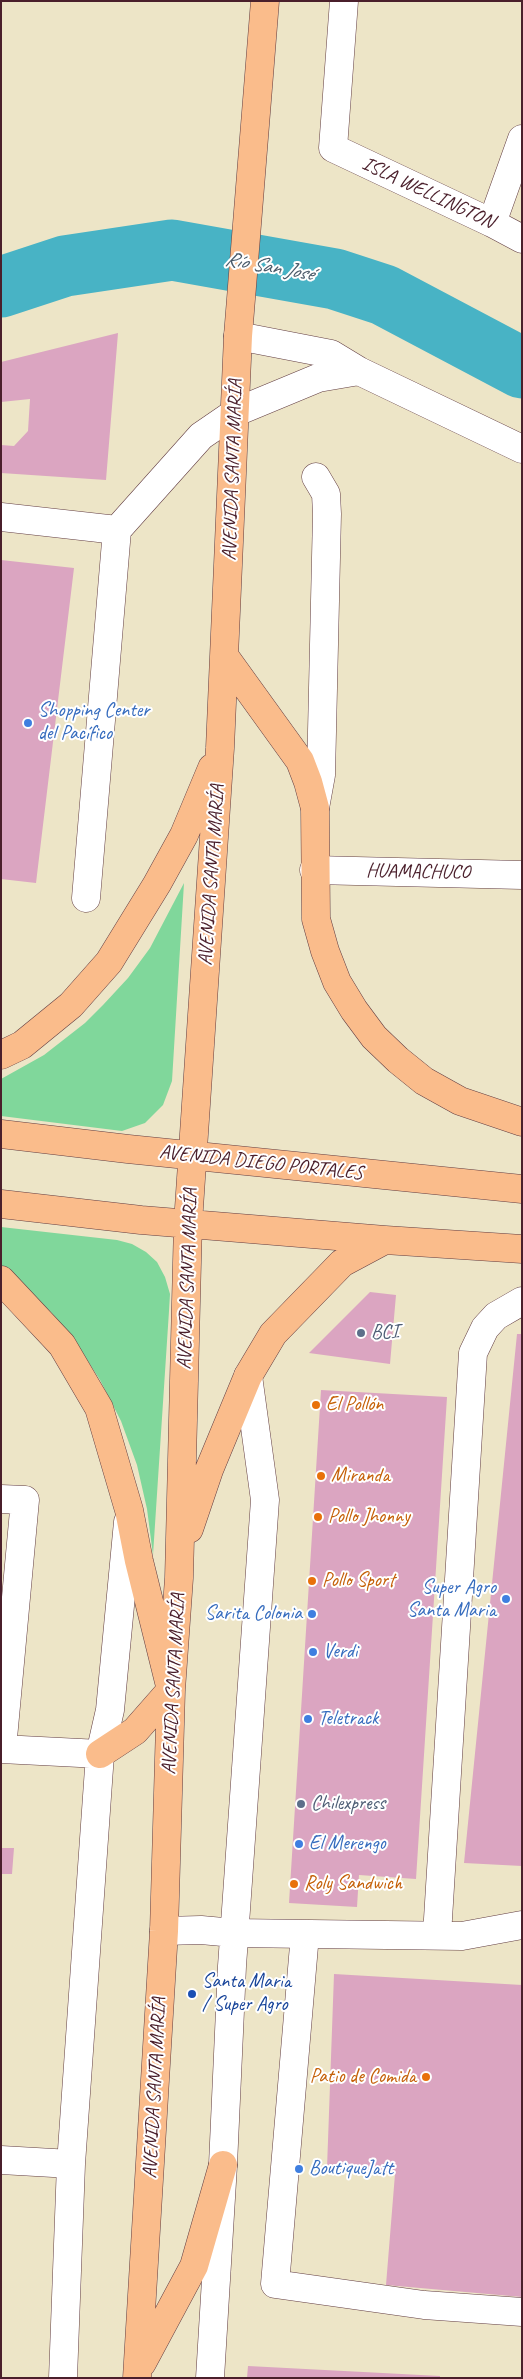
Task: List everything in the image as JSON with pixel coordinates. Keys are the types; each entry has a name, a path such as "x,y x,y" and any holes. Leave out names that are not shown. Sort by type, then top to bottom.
{"main road":[{"name":"AVENIDA SANTA MARÍA","path":"138,2374 164,1931 171,1690 179,1578 188,1223 220,748 240,324 265,1"},
{"path":"225,658 300,761 308,782 315,808 314,870 316,919 324,951 337,982 354,1010 374,1037 398,1060 442,1092 460,1101 522,1122"},
{"path":"1,1055 22,1045 71,1005 110,962 184,835 220,748"},
{"name":"AVENIDA DIEGO PORTALES","path":"1,1134 193,1156 522,1189"},
{"path":"1,1204 188,1223 385,1240 522,1249"},
{"path":"179,1578 191,1521 209,1470 248,1376 273,1334 342,1263 385,1240"},
{"path":"1,1280 62,1345 99,1408 129,1510 139,1561 171,1690 135,1731 100,1754"},
{"path":"138,2374 194,2266 223,2165"}],"street":[{"name":"ISLA WELLINGTON","path":"344,1 333,148 522,239"},
{"path":"492,223 522,139"},
{"path":"240,324 331,354 359,371 522,449"},
{"path":"86,898 117,530 201,436 236,412 318,378 359,371"},
{"path":"315,808 321,775 327,514 326,494 316,477"},
{"path":"1,517 117,530"},
{"name":"HUAMACHUCO","path":"314,870 522,875"},
{"path":"437,1935 473,1353 485,1328 496,1316 522,1301"},
{"path":"210,2378 223,2165 234,1933 265,1500 248,1376"},
{"path":"13,1500 2,1749 100,1754"},
{"path":"63,2378 71,2164 100,1754 110,1710 129,1510"},
{"path":"164,1931 202,1930 234,1933 462,1936 522,1925"},
{"path":"305,1934 275,2284 424,2305 522,2312"},
{"path":"1,2160 71,2164"}],"green space":[{"path":"184,883 172,1081 163,1105 145,1123 122,1131 1,1116 1,1079 44,1055 85,1023 103,1005 128,978 150,948"},
{"path":"1,1227 117,1240 132,1244 146,1252 157,1262 165,1277 170,1294 153,1555 147,1509 137,1465 121,1421 100,1380 75,1341 51,1312 1,1265"}],"building":[{"path":"118,333 106,480 1,473 1,445 14,446 28,431 30,399 1,402 1,362"},
{"name":"Shopping Center del Pacífico","path":"1,560 74,568 36,883 1,879"},
{"name":"BCI","path":"370,1292 396,1295 390,1364 309,1353"},
{"name":"Super Agro Santa Maria","path":"517,1334 522,1334 522,1866 464,1863"},
{"path":"321,1390 447,1397 416,1879 359,1875 357,1907 289,1903"},
{"path":"1,1848 14,1848 12,1874 1,1874"},
{"name":"Patio de Comida","path":"334,1974 522,1985 522,2297 386,2285 395,2174 327,2168"},
{"path":"248,2366 440,2376 440,2378 247,2378"}],"waterway":[{"name":"Río San José","path":"1,287 65,266 172,250 335,279 384,295 522,368"}],"place":[{"name":"Shopping Center del Pacífico","path":"28,723"},
{"name":"BCI","path":"361,1333"},
{"name":"El Pollón","path":"316,1405"},
{"name":"Miranda","path":"321,1476"},
{"name":"Pollo Jhonny","path":"318,1517"},
{"name":"Pollo Sport","path":"312,1581"},
{"name":"Super Agro Santa Maria","path":"506,1599"},
{"name":"Sarita Colonia","path":"312,1614"},
{"name":"Verdi","path":"313,1652"},
{"name":"Teletrack","path":"308,1719"},
{"name":"Chilexpress","path":"301,1804"},
{"name":"El Merengo","path":"299,1844"},
{"name":"Roly Sandwich","path":"294,1884"},
{"name":"Santa Maria / Super Agro","path":"192,1994"},
{"name":"Patio de Comida","path":"426,2077"},
{"name":"BoutiqueJatt","path":"299,2169"}]}
